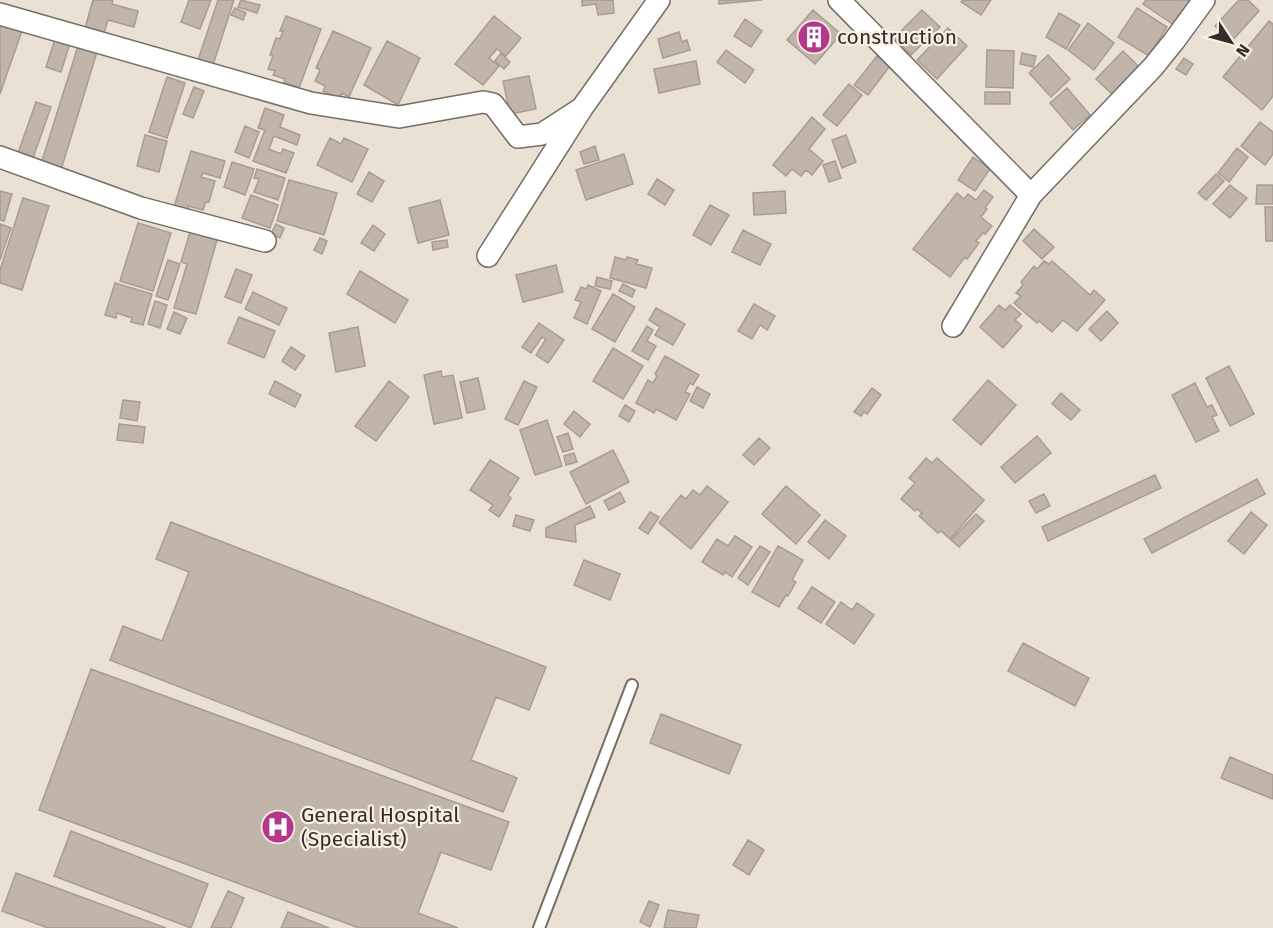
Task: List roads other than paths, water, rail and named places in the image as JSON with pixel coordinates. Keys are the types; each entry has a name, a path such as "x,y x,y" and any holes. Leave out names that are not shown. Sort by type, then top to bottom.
{"street":[{"path":"488,256 582,108 659,0"},
{"path":"839,0 1031,195"},
{"path":"953,326 1031,195 1153,67 1204,0"},
{"path":"0,14 311,103 399,117 483,102 493,104 518,137 542,134 582,108"},
{"path":"0,158 141,208 265,242"}],"lane":[{"path":"539,928 632,685"}],"place":[{"name":"construction","path":"814,37"},
{"name":"General Hospital (Specialist)","path":"278,827"}]}
